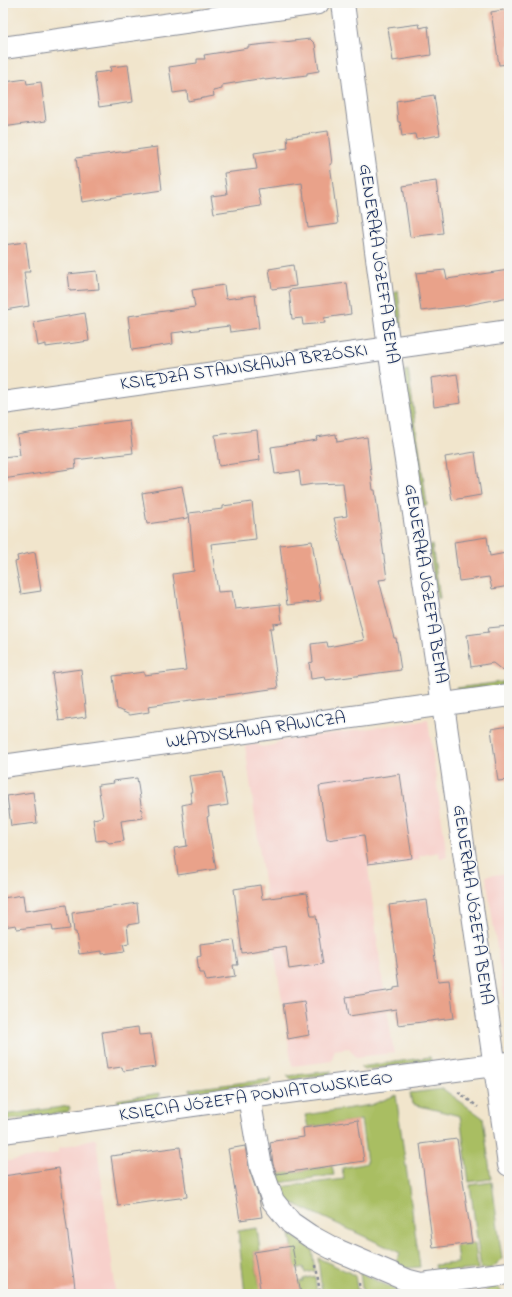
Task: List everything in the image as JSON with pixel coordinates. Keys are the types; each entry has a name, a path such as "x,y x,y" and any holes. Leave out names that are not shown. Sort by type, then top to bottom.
{"street":[{"path":"3,48 318,3"},
{"name":"GENERAŁA JÓZEFA BEMA","path":"343,3 389,348 443,705 502,1064 509,1165"},
{"name":"KSIĘDZA STANISŁAWA BRZÓSKI","path":"3,403 509,331"},
{"name":"WŁADYSŁAWA RAWICZA","path":"3,766 509,695"},
{"name":"KSIĘCIA JÓZEFA PONIATOWSKIEGO","path":"3,1132 250,1097 502,1064"},
{"path":"250,1097 261,1167 273,1201 291,1223 310,1236 339,1251 409,1281 421,1284 509,1273"}],"path":[{"path":"454,1090 467,1098 480,1109"},
{"path":"316,1262 320,1294"}],"shaded area":[{"path":"428,720 447,857 440,858 439,852 419,856 420,860 368,867 382,977 394,1053 356,1057 349,1048 334,1050 332,1061 292,1066 245,746 256,744 261,747 274,745 279,741"},
{"path":"509,873 509,1027 486,876"},
{"path":"96,1139 115,1294 3,1294 3,1162 58,1153 58,1149"}],"green space":[{"path":"398,290 402,327 399,327 394,293"},
{"path":"408,370 427,505 423,506 404,371"},
{"path":"429,545 432,545 440,598 437,599"},
{"path":"509,681 509,685 458,692 457,688"},
{"path":"430,1057 431,1061 364,1070 360,1067"},
{"path":"332,1071 327,1075 291,1080 287,1076"},
{"path":"271,1079 269,1083 194,1094 190,1091 190,1089"},
{"path":"443,1089 483,1118 491,1179 469,1182 460,1116 412,1104 410,1093"},
{"path":"160,1093 160,1096 157,1099 120,1104 117,1100"},
{"path":"396,1095 420,1267 394,1269 400,1253 286,1200 280,1187 344,1179 342,1168 367,1163 361,1120 308,1127 305,1115 371,1105"},
{"path":"69,1106 70,1108 68,1112 3,1121 3,1115"},
{"path":"332,1166 334,1175 279,1183 279,1174"},
{"path":"492,1182 502,1259 492,1268 481,1269 470,1185"},
{"path":"257,1228 260,1251 254,1252 261,1294 245,1294 238,1231"},
{"path":"290,1234 312,1249 315,1271 305,1273 303,1267 296,1269"},
{"path":"475,1243 478,1269 437,1273 435,1265 458,1263 456,1246"},
{"path":"318,1258 355,1275 358,1294 322,1294"},
{"path":"360,1273 401,1292 401,1294 363,1294"},
{"path":"315,1276 317,1294 301,1294 298,1282"},
{"path":"495,1285 505,1294 483,1294 490,1286"}],"building":[{"path":"509,9 509,64 499,65 491,12"},
{"path":"419,24 420,28 428,26 431,55 393,61 388,28"},
{"path":"310,39 315,44 319,71 307,73 307,75 265,80 264,78 222,85 222,89 213,91 214,96 188,101 187,91 173,93 169,67 197,63 197,59 205,59 204,55 248,48 248,46"},
{"path":"128,65 133,102 99,107 94,73 111,71 110,67"},
{"path":"26,79 27,84 41,82 46,121 3,127 3,86 6,85 5,82"},
{"path":"434,95 440,135 416,139 415,134 402,136 400,122 398,122 396,101"},
{"path":"328,131 332,164 330,164 338,224 308,228 302,183 258,189 261,206 214,213 211,196 227,194 224,173 257,169 254,153 288,148 287,137"},
{"path":"157,147 162,190 82,202 76,158"},
{"path":"436,181 443,233 410,237 403,186"},
{"path":"26,242 30,272 24,272 29,306 5,310 3,292 3,245"},
{"path":"293,265 296,286 272,289 269,269"},
{"path":"445,270 447,279 509,270 509,297 468,305 421,311 416,273"},
{"path":"97,271 99,289 70,291 68,274"},
{"path":"347,283 351,314 324,318 325,323 303,325 302,318 292,319 289,290"},
{"path":"224,285 226,299 255,295 259,328 230,332 229,326 172,333 173,344 132,350 128,316 195,307 192,290"},
{"path":"85,313 89,341 46,347 46,344 38,346 34,322"},
{"path":"457,374 461,403 434,407 431,378"},
{"path":"129,420 133,453 75,460 76,468 3,479 3,457 20,455 17,435"},
{"path":"257,430 260,460 219,466 215,435"},
{"path":"336,434 337,442 367,437 373,490 375,490 387,579 379,580 394,638 396,638 401,670 326,680 325,677 311,679 309,663 313,662 311,644 327,642 328,647 364,640 334,518 347,516 343,483 301,486 299,471 275,474 271,447 317,440 316,437"},
{"path":"475,452 481,495 452,500 445,457"},
{"path":"182,486 188,518 147,524 142,493"},
{"path":"252,502 256,539 211,544 218,592 232,591 235,609 280,604 282,623 273,624 274,628 270,628 278,688 148,706 149,712 130,715 117,709 113,676 144,672 144,675 186,670 173,574 194,571 189,513 223,509 223,506"},
{"path":"487,537 490,556 506,553 509,565 509,586 492,589 489,577 459,581 454,542"},
{"path":"312,541 321,601 287,605 280,545"},
{"path":"35,552 41,591 21,594 15,562 18,561 17,556"},
{"path":"509,626 509,661 503,671 493,663 471,667 467,635 489,632 488,628"},
{"path":"81,669 86,717 59,721 52,673"},
{"path":"509,726 509,780 498,781 491,729"},
{"path":"222,772 228,805 208,808 209,816 207,817 216,869 178,875 174,848 187,846 182,805 192,803 190,792 192,792 189,776"},
{"path":"400,774 412,858 368,864 364,835 327,840 319,786"},
{"path":"137,778 143,818 121,821 124,841 109,843 105,840 96,841 93,819 103,817 98,785 114,783 113,781"},
{"path":"33,792 37,823 11,826 7,796"},
{"path":"260,885 262,899 307,893 311,916 316,916 323,964 289,969 286,946 242,953 234,889"},
{"path":"23,895 25,911 66,905 70,929 53,931 52,925 17,929 16,925 3,927 3,898"},
{"path":"427,900 438,981 449,980 454,1018 398,1025 396,1009 349,1016 346,997 394,990 394,988 400,987 389,905"},
{"path":"137,903 139,923 127,925 129,943 123,944 125,951 102,954 102,951 79,954 76,932 74,932 72,913"},
{"path":"234,940 238,965 233,965 235,977 206,981 204,973 199,973 197,957 201,956 200,944"},
{"path":"304,1001 309,1035 288,1039 283,1004"},
{"path":"138,1027 139,1035 151,1034 156,1067 123,1071 122,1067 107,1069 102,1032"},
{"path":"358,1120 364,1161 277,1174 273,1164 270,1143 274,1141 304,1137 303,1128"},
{"path":"457,1139 472,1243 433,1248 420,1144"},
{"path":"245,1146 249,1169 259,1198 262,1217 240,1220 228,1149"},
{"path":"180,1147 187,1197 118,1206 111,1156"},
{"path":"59,1168 75,1288 32,1294 3,1294 3,1176"},
{"path":"292,1246 301,1294 261,1294 254,1252"}]}
